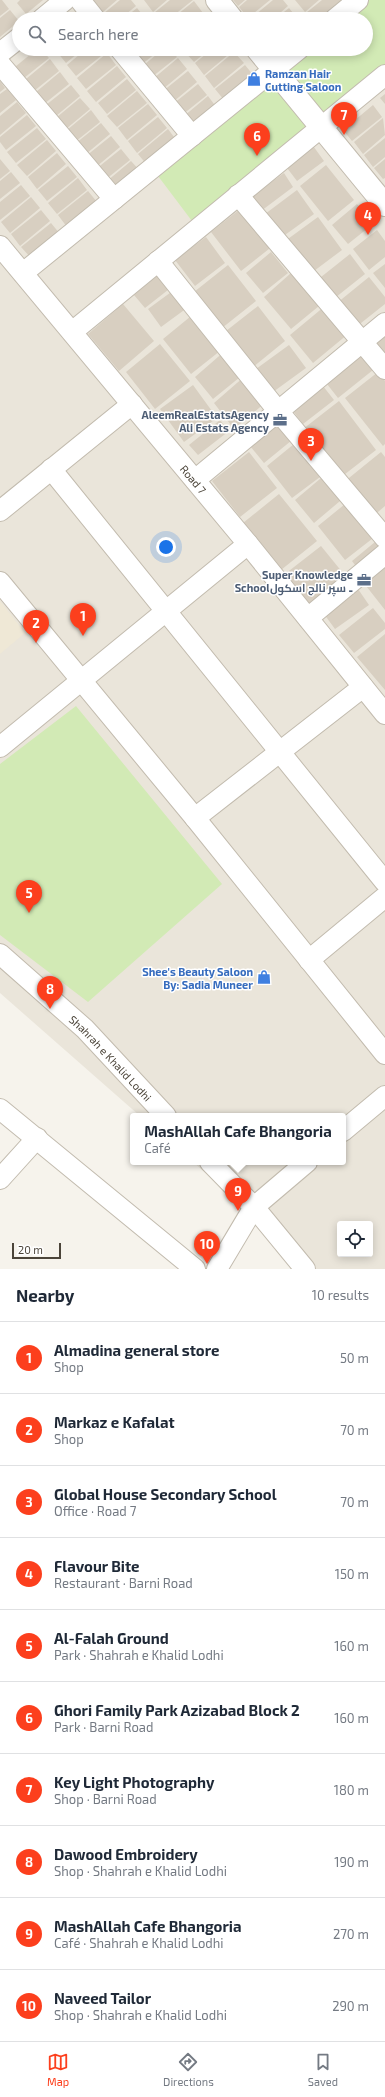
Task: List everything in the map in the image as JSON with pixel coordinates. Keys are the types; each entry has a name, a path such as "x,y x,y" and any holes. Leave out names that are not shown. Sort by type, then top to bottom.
{"street":[{"path":"50,12 65,0"},
{"path":"80,0 89,12"},
{"path":"217,0 226,12"},
{"path":"343,12 358,0"},
{"path":"0,54 12,44"},
{"path":"126,56 192,136"},
{"path":"263,56 385,205"},
{"path":"23,274 290,56"},
{"path":"0,64 114,199"},
{"path":"72,332 385,75"},
{"path":"238,195 385,369"},
{"name":"Road 7","path":"0,246 248,544 385,714"},
{"path":"158,262 278,411 385,538"},
{"path":"195,480 385,323"},
{"path":"0,511 132,404"},
{"path":"51,469 385,882"},
{"path":"0,747 248,544"},
{"path":"308,618 385,554"},
{"path":"0,582 80,681 195,818 385,1054"},
{"path":"195,818 363,686"},
{"path":"309,960 385,897"},
{"name":"Shahrah e Khalid Lodhi","path":"0,954 85,1029 163,1113"},
{"path":"346,1128 385,1096"},
{"path":"0,1109 195,1269"},
{"path":"0,1179 37,1138"},
{"path":"213,1165 254,1207 305,1269"},
{"path":"217,1269 254,1207 303,1165"}],"shaded area":[{"path":"0,0 385,0 385,1269 315,1269 196,1165 346,1165 346,1113 137,1113 0,993"},
{"path":"0,601 25,633 0,654"}],"green space":[{"path":"356,0 385,0 385,75 198,229 152,168 288,56 373,56 373,12 341,12"},
{"path":"76,706 222,884 88,1002 0,935 0,764"}],"building":[{"path":"0,0 2,0 9,9 0,16"},
{"path":"20,0 43,0 28,12 24,12 17,3"},
{"path":"94,0 117,0 103,12 92,12 87,6"},
{"path":"120,0 131,0 136,6 129,12 105,12"},
{"path":"144,0 167,0 153,12"},
{"path":"170,0 193,0 178,12 155,12"},
{"path":"233,0 245,0 238,6"},
{"path":"247,0 270,0 255,12 243,12 239,7"},
{"path":"273,0 283,0 288,6 281,12 258,12"},
{"path":"295,0 319,0 305,12"},
{"path":"322,0 345,0 330,12 307,12"},
{"path":"194,1 202,12 181,12"},
{"path":"137,8 140,12 132,12"},
{"path":"289,8 292,12 284,12"},
{"path":"10,10 12,12 12,27 0,37 0,18"},
{"path":"28,56 47,56 49,58 19,82 10,71"},
{"path":"60,56 74,56 66,63"},
{"path":"78,56 101,56 76,76 67,65"},
{"path":"103,56 109,56 116,65 86,89 77,78"},
{"path":"129,56 152,56 136,69 127,58"},
{"path":"155,56 177,57 147,81 138,70"},
{"path":"189,56 201,56 194,62"},
{"path":"204,56 227,56 204,75 195,63"},
{"path":"229,56 238,56 244,63 214,88 205,76"},
{"path":"178,58 187,69 157,94 148,83"},
{"path":"50,59 59,71 29,95 20,84"},
{"path":"245,65 254,76 224,100 215,89"},
{"path":"117,66 126,77 96,102 87,91"},
{"path":"188,71 197,82 167,107 158,95"},
{"path":"60,72 69,84 39,108 30,97"},
{"path":"127,79 136,90 107,114 98,103"},
{"path":"0,81 5,88 0,92"},
{"path":"198,84 207,95 177,119 168,108"},
{"path":"71,85 80,96 50,121 41,109"},
{"path":"7,89 16,100 0,113 0,94"},
{"path":"137,91 147,103 117,127 107,116"},
{"path":"385,94 385,104 380,98"},
{"path":"208,96 217,108 187,132 178,121"},
{"path":"80,98 90,109 60,134 51,122"},
{"path":"17,102 26,113 0,135 0,116"},
{"path":"148,104 157,115 127,140 118,128"},
{"path":"373,105 382,117 352,141 343,130"},
{"path":"91,110 100,122 70,146 61,135"},
{"path":"27,115 36,126 6,150 0,142 0,137"},
{"path":"158,117 167,128 137,153 128,141"},
{"path":"383,118 385,135 363,154 354,142"},
{"path":"101,123 110,134 80,159 71,147"},
{"path":"37,128 46,139 16,163 7,152"},
{"path":"168,129 177,141 147,165 138,154"},
{"path":"111,136 120,147 90,172 81,160"},
{"path":"385,138 385,157 373,167 364,155"},
{"path":"47,140 56,151 27,176 17,165"},
{"path":"311,143 324,161 297,181 284,164"},
{"path":"121,149 130,160 100,184 91,173"},
{"path":"57,153 66,164 37,189 28,177"},
{"path":"0,159 10,171 0,179"},
{"path":"385,159 385,178 383,179 374,168"},
{"path":"131,161 141,172 111,197 101,186"},
{"path":"326,165 354,200 328,221 300,186"},
{"path":"68,166 77,177 47,201 38,190"},
{"path":"11,172 20,183 0,199 0,181"},
{"path":"284,173 293,187 261,211 251,197"},
{"path":"78,178 87,190 57,214 48,203"},
{"path":"21,185 30,196 0,220 0,202"},
{"path":"297,190 314,214 278,240 261,217"},
{"path":"88,191 97,202 67,227 58,215"},
{"path":"31,197 40,208 10,233 1,222"},
{"path":"357,204 373,224 348,244 332,225"},
{"path":"244,206 274,245 241,271 211,232"},
{"path":"41,210 50,221 20,246 11,234"},
{"path":"318,217 342,250 306,277 281,244"},
{"path":"51,223 60,234 31,258 21,247"},
{"path":"377,230 385,241 385,257 369,270 353,249"},
{"path":"206,237 225,263 195,286 175,260"},
{"path":"271,252 288,273 263,293 246,273"},
{"path":"350,254 365,274 331,301 316,281"},
{"path":"385,264 385,288 373,273"},
{"path":"228,265 256,301 222,328 194,292"},
{"path":"162,272 173,286 145,308 134,295"},
{"path":"291,273 319,306 291,329 264,297"},
{"path":"369,277 385,297 385,304 356,327 337,303"},
{"path":"178,287 191,305 161,327 148,309"},
{"path":"123,304 154,341 119,371 88,334"},
{"path":"258,306 285,341 253,367 226,331"},
{"path":"325,306 348,334 313,363 290,335"},
{"path":"196,312 225,347 191,374 163,339"},
{"path":"385,335 385,374 366,352"},
{"path":"160,344 190,381 155,409 126,372"},
{"path":"289,345 306,368 273,392 256,369"},
{"path":"226,350 245,373 213,399 195,377"},
{"path":"362,355 373,370 338,398 327,384"},
{"path":"378,372 385,381 385,444 383,446 345,398"},
{"path":"245,376 266,402 234,429 214,403"},
{"path":"193,385 217,418 184,442 160,409"},
{"path":"323,386 334,400 303,424 293,411"},
{"path":"339,401 376,450 340,478 303,429"},
{"path":"283,419 297,436 264,463 250,446"},
{"path":"220,420 229,431 198,455 189,445"},
{"path":"294,444 320,477 292,498 267,466"},
{"path":"249,452 277,488 240,517 212,481"},
{"path":"381,452 385,457 385,506 372,517 344,482"},
{"path":"327,473 346,496 314,523 295,500"},
{"path":"279,494 317,541 281,570 243,523"},
{"path":"350,500 377,535 345,560 318,526"},
{"path":"381,537 385,543 358,569 352,561"},
{"path":"321,546 347,578 311,607 285,574"},
{"path":"385,564 385,610 363,582"},
{"path":"358,589 369,605 335,629 324,614"},
{"path":"373,608 385,623 385,629 354,653 339,635"},
{"path":"385,634 385,690 357,657"}],"place":[{"name":"Ramzan Hair Cutting Saloon","path":"254,79"},
{"name":"Key Light Photography","path":"344,135"},
{"name":"Ghori Family Park Azizabad Block 2","path":"257,156"},
{"name":"Flavour Bite","path":"368,235"},
{"name":"AleemRealEstatsAgency Ali Estats Agency","path":"280,420"},
{"name":"Global House Secondary School","path":"311,461"},
{"name":"Super Knowledge School۔ سپر نالج اسکول","path":"364,580"},
{"name":"Almadina general store","path":"83,636"},
{"name":"Markaz e Kafalat","path":"36,643"},
{"name":"Al-Falah Ground","path":"29,913"},
{"name":"Shee's Beauty Saloon By: Sadia Muneer","path":"264,977"},
{"name":"Dawood Embroidery","path":"50,1009"},
{"name":"MashAllah Cafe Bhangoria","path":"238,1211"},
{"name":"Naveed Tailor","path":"207,1264"}]}
